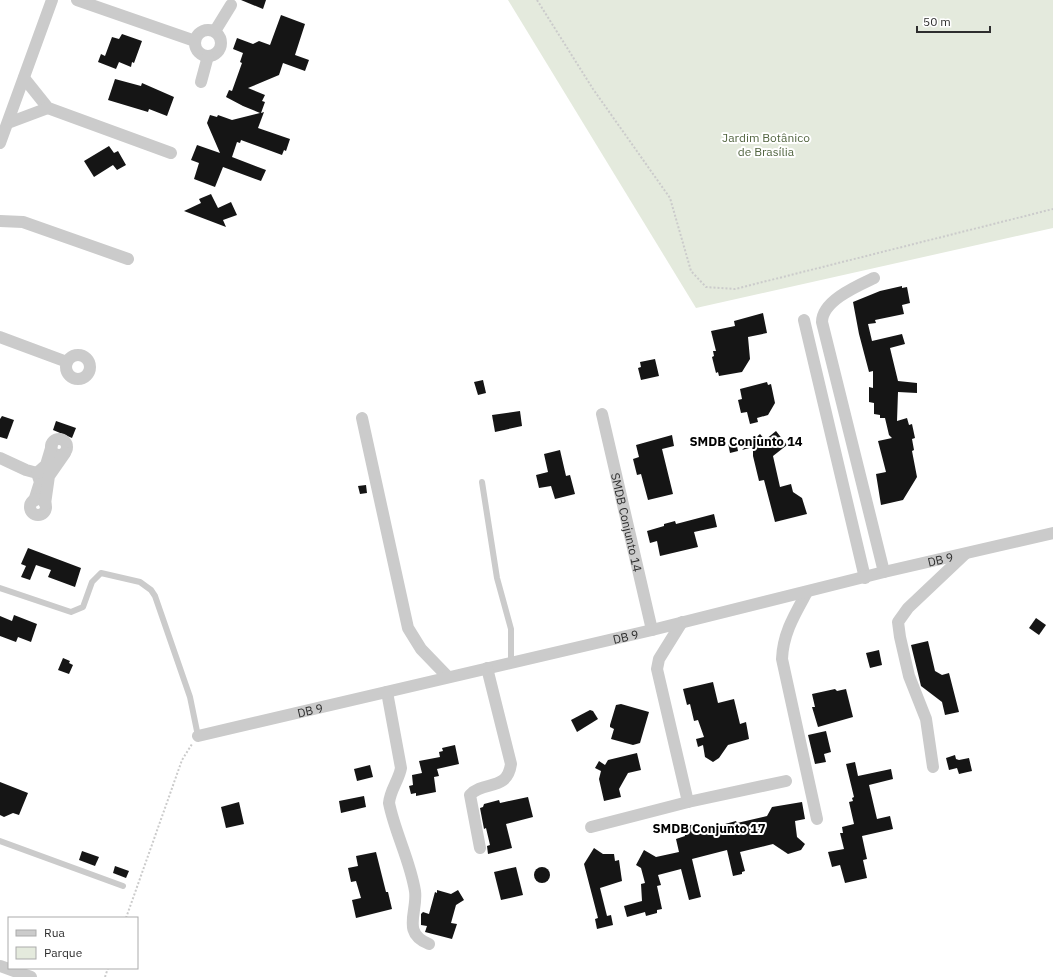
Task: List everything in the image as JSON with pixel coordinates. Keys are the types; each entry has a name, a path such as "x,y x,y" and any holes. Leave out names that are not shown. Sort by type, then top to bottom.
{"street":[{"path":"0,143 52,0"},
{"path":"77,0 195,41"},
{"path":"215,31 231,5"},
{"path":"202,31 215,31 221,38 222,46 216,54 208,56 199,53 195,46 196,37 202,31"},
{"path":"201,82 208,56"},
{"path":"24,78 48,108 171,153"},
{"path":"8,123 48,108"},
{"path":"0,221 23,222 128,259"},
{"path":"874,278 852,288 831,304 822,316 822,322 884,572"},
{"path":"804,320 865,578"},
{"path":"0,337 67,362"},
{"name":"SMDB Conjunto 14","path":"602,414 652,630"},
{"path":"362,418 408,628 421,649 448,677"},
{"path":"52,446 52,450 55,454 60,455 65,453 49,476 39,502 40,482 37,473 46,465 52,446"},
{"path":"0,458 26,470 37,473"},
{"name":"DB 9","path":"198,736 652,630 865,578 884,572 1053,533"},
{"path":"933,767 926,719 910,682 898,622 908,608 964,554"},
{"path":"807,592 789,626 783,644 782,658 817,819"},
{"path":"682,622 659,659 657,669 688,802"},
{"path":"480,848 470,796 476,789 492,786 504,780 510,773 511,764 487,668"},
{"path":"387,692 401,768 400,775 389,797 389,803 413,880 415,904 412,926 417,937 429,944"},
{"path":"591,827 688,802 786,780"},
{"path":"8,969 30,977"}],"lane":[{"path":"482,482 495,572 510,620 511,663"},
{"path":"0,588 71,612 83,607 92,582 101,573 140,582 145,585 156,596 190,697 198,736"},
{"path":"0,841 123,886"}],"path":[{"path":"538,0 593,89 670,198 691,271 706,287 735,290 1053,209"},
{"path":"126,917 182,760 198,736"}],"green space":[{"name":"Jardim Botânico de Brasília","path":"508,0 1053,0 1053,228 696,308"}],"building":[{"path":"241,0 266,0 263,9"},
{"path":"281,15 305,24 295,55 309,60 305,71 283,63 279,75 248,88 265,95 262,101 265,102 261,113 264,112 258,128 290,139 286,151 284,150 282,155 241,140 240,143 237,142 232,157 266,170 261,181 223,167 215,187 194,179 199,163 191,160 197,145 220,153 207,123 210,115 217,117 218,115 232,120 260,113 226,97 229,90 232,91 242,63 240,62 243,53 233,49 237,38 253,44 259,41 270,45"},
{"path":"122,34 142,41 134,63 132,62 131,67 119,62 116,69 98,62 101,54 105,56 112,37 119,39"},
{"path":"115,79 141,86 142,83 174,97 167,116 149,109 148,112 108,100"},
{"path":"109,146 114,153 118,151 126,165 117,170 113,165 94,177 84,161"},
{"path":"211,194 218,208 231,202 237,215 223,220 226,227 184,211 201,203 199,199"},
{"path":"902,286 902,288 907,287 910,303 902,305 904,314 875,320 876,323 868,324 872,341 902,334 905,344 890,348 898,381 917,383 917,393 898,392 897,421 907,418 909,425 912,424 915,438 912,439 914,450 912,451 917,477 903,500 881,505 876,474 886,472 878,441 892,438 889,435 885,418 880,418 880,415 874,414 874,403 869,402 869,387 873,388 873,371 869,372 859,334 853,302 880,291"},
{"path":"763,313 767,333 748,337 750,359 742,372 719,376 718,372 716,373 712,357 714,356 713,351 716,351 711,331 735,326 734,321"},
{"path":"655,359 659,376 641,380 638,368 641,367 640,362"},
{"path":"483,380 486,393 478,395 474,382"},
{"path":"767,382 768,385 771,384 775,403 768,415 757,418 758,422 750,424 747,412 741,413 738,400 742,399 740,389"},
{"path":"520,411 522,426 495,432 492,415"},
{"path":"2,416 14,420 7,439 0,437 0,419"},
{"path":"56,421 76,428 72,438 53,430"},
{"path":"776,431 787,445 773,456 780,487 791,484 793,492 802,498 807,514 775,522 764,480 759,481 753,456 753,447 742,450 760,434 765,440"},
{"path":"672,435 674,446 662,449 673,494 648,500 641,474 637,475 633,459 639,457 636,445"},
{"path":"736,441 738,451 730,453 728,443"},
{"path":"560,450 566,476 570,475 575,494 555,499 551,486 539,488 536,475 548,472 544,454"},
{"path":"366,485 367,493 360,494 358,486"},
{"path":"714,514 717,527 694,532 698,547 660,556 657,541 650,543 647,531 675,521 676,524"},
{"path":"28,548 81,568 75,587 48,577 51,570 36,565 30,580 21,577 26,566 21,564"},
{"path":"14,615 37,624 31,642 18,637 16,642 0,636 0,616 12,621"},
{"path":"1036,618 1046,625 1039,635 1029,628"},
{"path":"928,641 935,671 942,675 949,673 959,712 945,715 942,702 921,686 911,645"},
{"path":"879,650 882,665 870,668 866,653"},
{"path":"63,658 70,661 69,663 73,665 69,674 58,670"},
{"path":"713,682 718,703 734,699 740,724 746,722 749,739 728,745 719,758 713,762 705,757 703,745 698,747 696,739 704,737 698,720 694,721 690,704 687,705 683,689"},
{"path":"835,689 837,691 846,689 853,717 818,727 812,707 815,707 812,694"},
{"path":"621,704 649,712 640,743 633,745 611,739 614,729 610,727 610,725 616,705"},
{"path":"590,710 593,711 598,719 577,732 571,720"},
{"path":"826,731 831,752 824,754 826,762 815,764 808,735"},
{"path":"455,745 459,764 437,769 439,776 434,777 436,792 416,796 416,793 411,794 409,786 413,785 412,775 422,773 419,761 440,757 439,752 443,751 442,748"},
{"path":"637,753 641,770 628,773 619,789 621,797 604,801 599,779 601,771 595,768 599,761 605,765 608,760"},
{"path":"955,755 956,759 959,760 969,758 972,771 959,774 957,768 949,770 946,758"},
{"path":"855,762 858,776 891,769 893,779 869,785 877,819 890,816 893,829 862,836 867,859 863,860 867,878 845,883 840,865 832,867 828,852 844,849 840,833 843,833 842,827 854,824 849,802 853,801 852,798 854,797 846,764"},
{"path":"370,765 373,777 357,781 354,769"},
{"path":"0,782 28,793 19,815 13,813 4,817 0,815"},
{"path":"364,796 366,807 341,813 339,801"},
{"path":"528,797 533,817 506,824 512,848 488,854 487,846 490,845 486,828 484,829 480,808 483,807 484,804 499,800 500,803"},
{"path":"239,802 244,824 226,828 221,807"},
{"path":"802,802 805,819 795,821 797,837 805,844 801,850 788,854 773,844 740,852 745,871 742,872 742,874 733,876 727,850 692,859 701,897 689,900 681,869 658,875 661,885 657,886 662,909 657,910 657,913 646,916 645,912 627,917 624,906 642,901 641,884 645,883 641,868 636,865 644,850 656,857 679,852 676,839 685,836 683,827 695,824 697,833 725,827 725,824 736,821 737,823 767,816 772,807"},
{"path":"594,848 603,854 614,854 615,861 619,860 622,881 600,888 607,916 611,915 613,925 597,929 595,919 598,918 584,864"},
{"path":"82,851 99,857 95,866 79,860"},
{"path":"376,852 392,909 356,918 352,900 361,898 356,881 351,882 348,868 358,866 356,856"},
{"path":"115,866 129,871 126,878 113,873"},
{"path":"516,867 523,895 501,900 494,872"},
{"path":"539,867 545,867 550,872 548,881 545,883 539,883 534,878 534,872"},
{"path":"437,890 451,894 458,890 464,900 456,905 451,923 457,924 452,939 425,932 427,926 421,925 421,914 423,912 429,914 435,892 437,893"}],"district":[{"name":"SMDB Conjunto 14","path":"746,441"},
{"name":"SMDB Conjunto 17","path":"709,828"}]}
